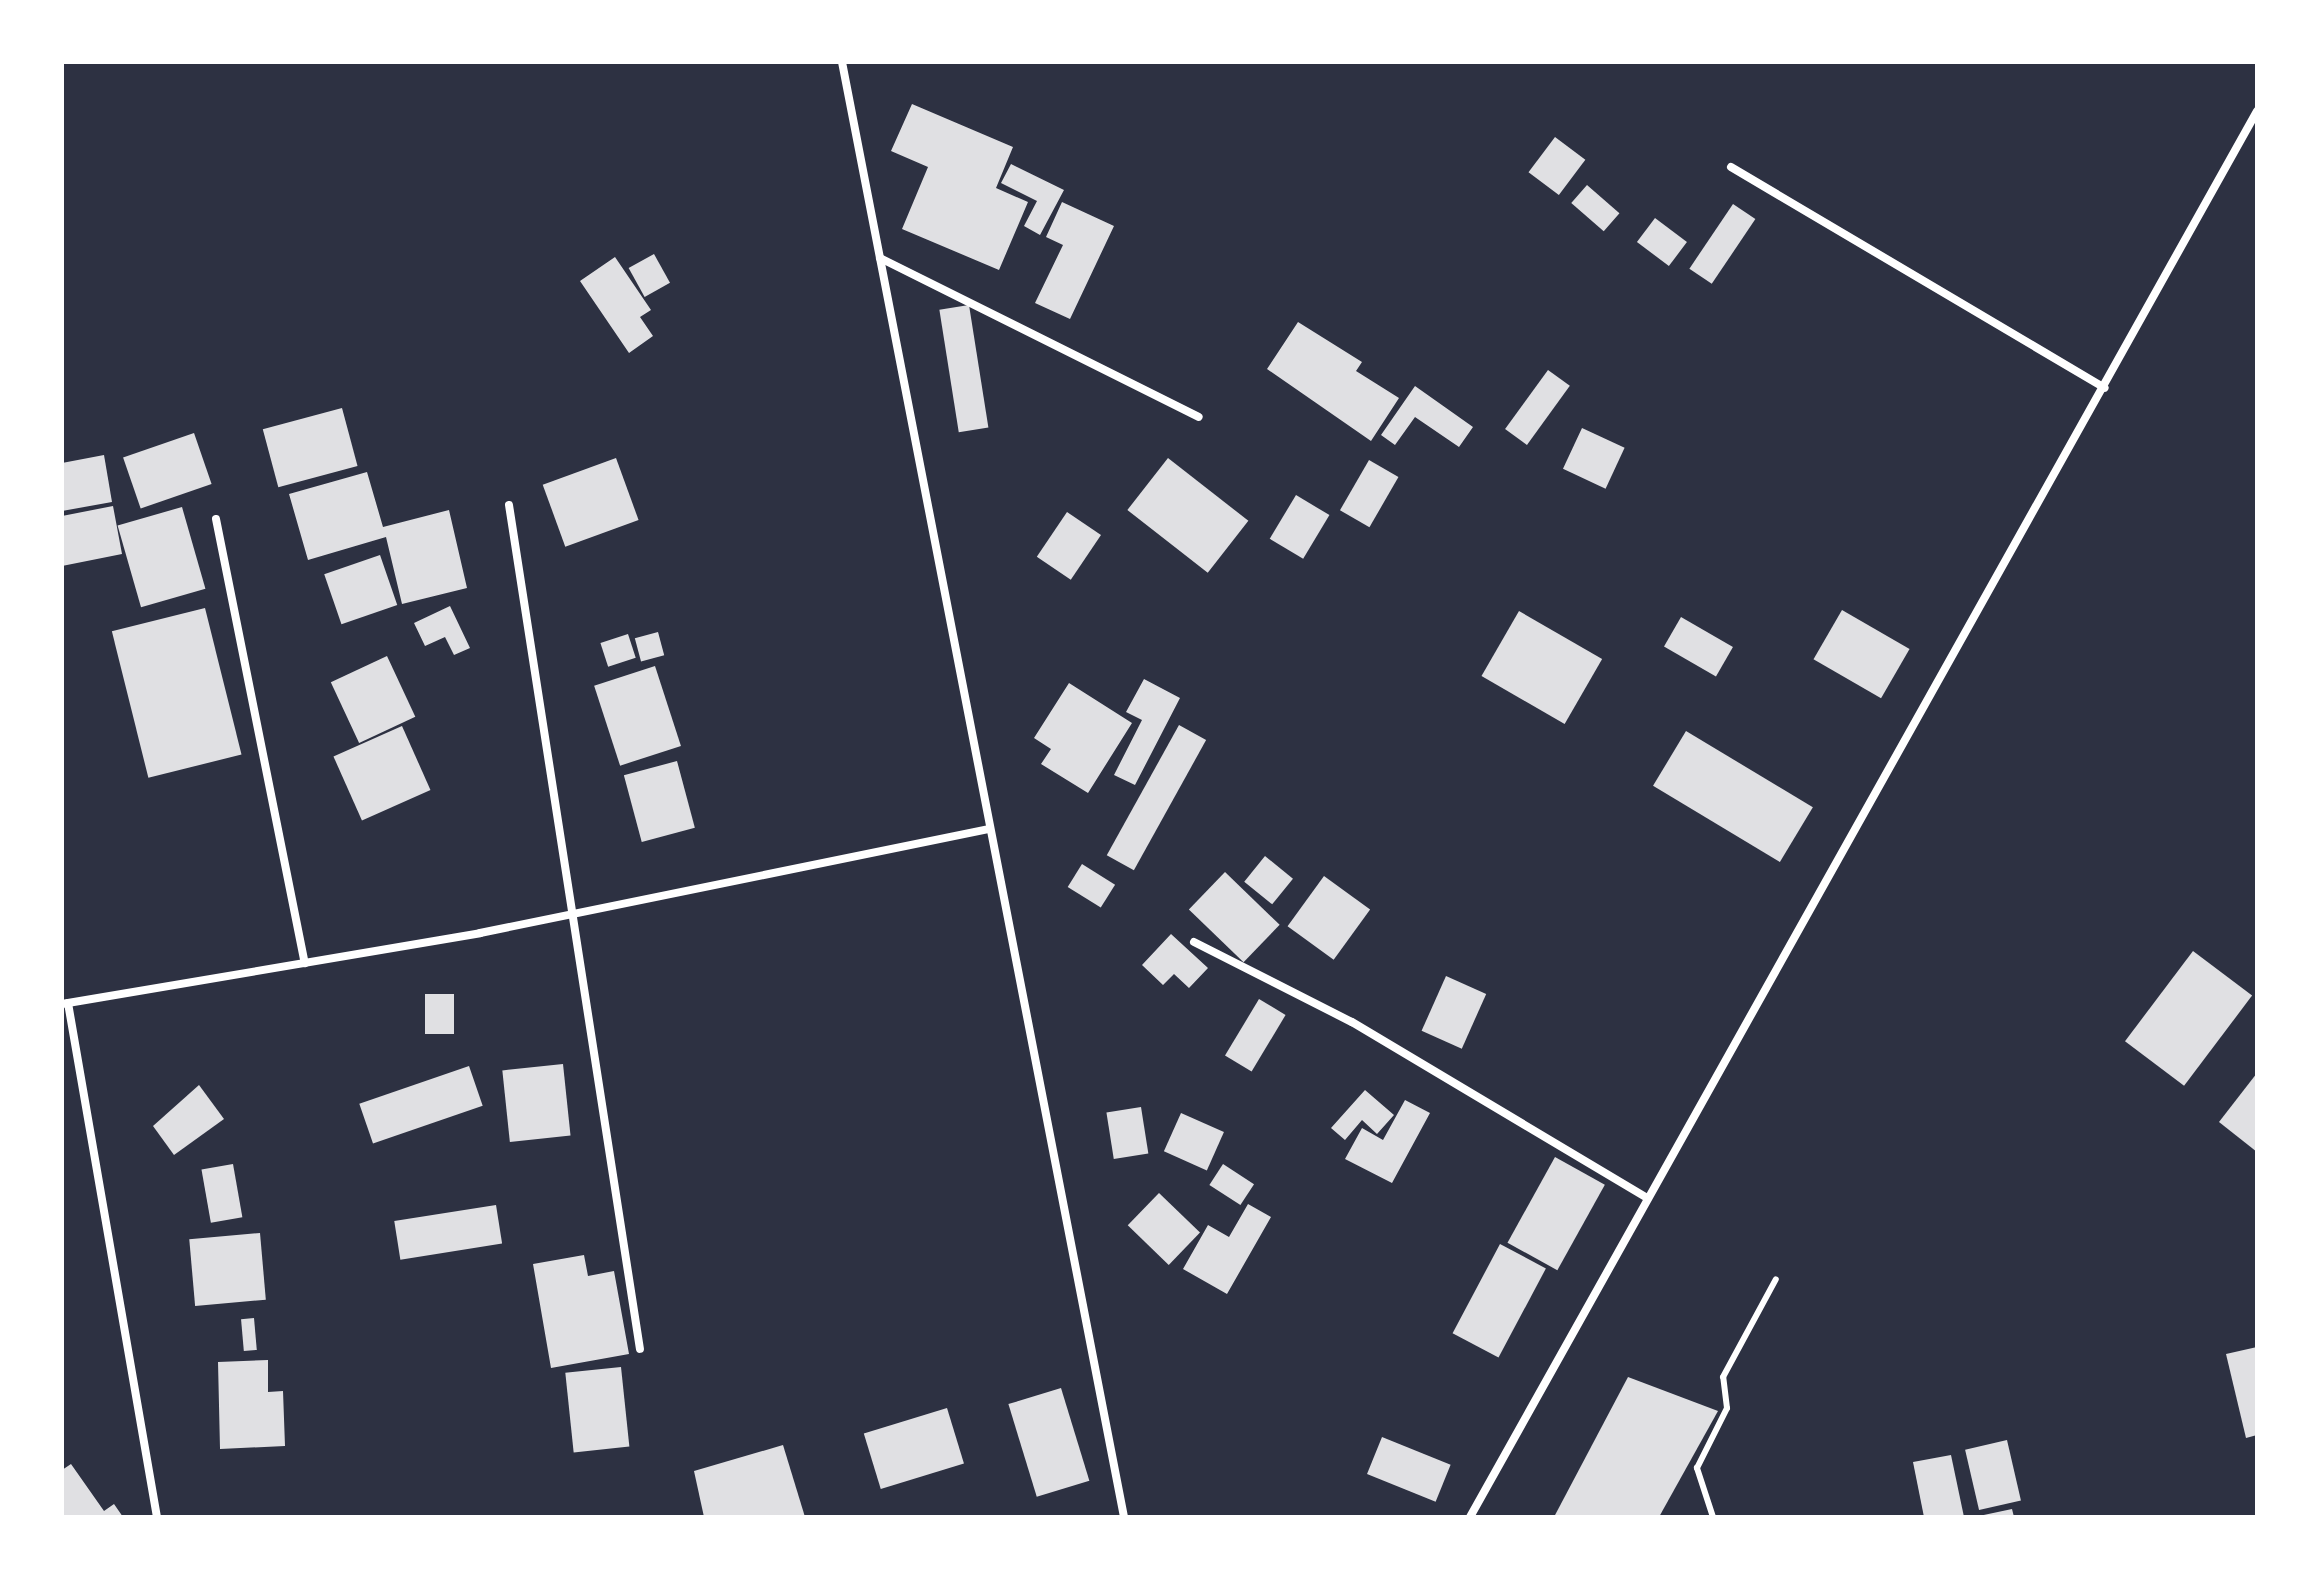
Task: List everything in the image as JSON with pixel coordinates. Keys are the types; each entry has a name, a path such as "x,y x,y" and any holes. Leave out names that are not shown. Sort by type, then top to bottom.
{"street":[{"path":"842,62 1124,1517"},
{"path":"1470,1517 1646,1197 2105,388 2257,111"},
{"path":"1731,167 2105,388"},
{"path":"880,258 1199,417"},
{"path":"509,505 568,915 640,1349"},
{"path":"216,519 305,963"},
{"path":"157,1517 65,1004 568,915 989,829"},
{"path":"1194,942 1352,1022 1646,1197"}],"lane":[{"path":"1713,1517 1697,1468 1727,1408 1723,1377 1776,1279"}],"building":[{"path":"912,104 1013,147 996,188 1028,202 999,270 902,229 928,167 891,151"},
{"path":"1555,137 1585,160 1559,195 1529,172"},
{"path":"1011,164 1064,190 1040,235 1024,226 1037,201 1001,183"},
{"path":"1587,185 1619,213 1604,231 1571,203"},
{"path":"1062,202 1114,226 1070,319 1035,303 1063,245 1046,237"},
{"path":"1733,204 1755,219 1712,284 1689,269"},
{"path":"1655,218 1687,242 1669,266 1637,242"},
{"path":"654,254 670,283 645,297 629,268"},
{"path":"615,257 651,310 640,317 653,336 629,353 580,281"},
{"path":"969,305 988,427 959,432 939,310"},
{"path":"1298,322 1362,362 1356,371 1399,398 1371,441 1267,369"},
{"path":"1548,370 1570,386 1527,445 1505,429"},
{"path":"1415,386 1473,427 1459,447 1415,417 1395,445 1381,435"},
{"path":"342,408 358,466 278,487 263,429"},
{"path":"1582,428 1625,448 1606,489 1563,469"},
{"path":"194,433 212,484 141,508 123,457"},
{"path":"104,455 112,502 62,511 62,463"},
{"path":"616,458 639,520 565,547 543,485"},
{"path":"1168,458 1248,521 1208,573 1127,510"},
{"path":"1369,460 1398,477 1369,527 1340,510"},
{"path":"367,472 383,527 449,510 467,588 402,604 386,537 308,560 289,494"},
{"path":"1296,495 1329,515 1303,559 1270,539"},
{"path":"113,506 122,554 62,566 62,516"},
{"path":"182,507 205,589 141,607 118,525"},
{"path":"1067,512 1101,535 1071,580 1037,557"},
{"path":"380,555 397,605 341,624 324,574"},
{"path":"450,606 470,648 454,655 445,637 425,646 414,623"},
{"path":"205,608 242,755 148,778 112,631"},
{"path":"1842,610 1910,649 1881,698 1814,659"},
{"path":"1519,611 1602,659 1565,724 1482,676"},
{"path":"1681,617 1733,647 1716,676 1664,646"},
{"path":"658,632 664,655 641,661 635,638"},
{"path":"628,634 636,658 608,667 600,643"},
{"path":"387,656 415,717 359,743 331,682"},
{"path":"655,666 681,746 620,766 594,686"},
{"path":"1144,679 1180,698 1135,785 1114,775 1142,720 1126,712"},
{"path":"1069,683 1132,723 1088,793 1041,764 1051,749 1034,738"},
{"path":"1179,725 1206,740 1134,870 1107,855"},
{"path":"402,726 430,790 362,820 333,757"},
{"path":"1686,731 1813,807 1780,862 1653,786"},
{"path":"677,761 695,828 642,842 624,775"},
{"path":"1265,856 1293,879 1272,904 1244,882"},
{"path":"1082,864 1115,885 1101,908 1068,887"},
{"path":"1225,872 1280,925 1244,962 1189,909"},
{"path":"1324,876 1370,910 1334,960 1288,926"},
{"path":"1171,934 1208,968 1189,988 1174,974 1163,985 1142,965"},
{"path":"2193,951 2252,996 2184,1086 2125,1041"},
{"path":"1446,976 1486,994 1462,1049 1422,1031"},
{"path":"425,994 454,994 454,1034 425,1034"},
{"path":"1259,999 1286,1015 1252,1072 1225,1056"},
{"path":"563,1064 571,1136 510,1142 502,1070"},
{"path":"469,1066 483,1106 373,1143 359,1104"},
{"path":"2257,1073 2257,1152 2219,1122"},
{"path":"199,1085 224,1119 174,1155 153,1126"},
{"path":"1365,1090 1394,1115 1377,1134 1362,1120 1345,1140 1331,1128"},
{"path":"1405,1100 1430,1113 1392,1183 1345,1159 1362,1128 1383,1140"},
{"path":"1141,1107 1148,1153 1114,1159 1106,1112"},
{"path":"1181,1113 1224,1132 1207,1170 1164,1151"},
{"path":"1555,1157 1605,1185 1557,1270 1507,1243"},
{"path":"233,1164 242,1217 211,1223 201,1170"},
{"path":"1223,1164 1254,1184 1240,1205 1209,1185"},
{"path":"1159,1193 1200,1233 1169,1265 1128,1225"},
{"path":"1248,1204 1271,1217 1227,1294 1183,1269 1208,1225 1229,1237"},
{"path":"496,1205 502,1244 400,1260 394,1221"},
{"path":"260,1233 266,1300 195,1306 189,1239"},
{"path":"1500,1244 1546,1268 1498,1358 1453,1333"},
{"path":"584,1255 588,1276 614,1271 629,1354 551,1368 533,1264"},
{"path":"254,1318 257,1350 244,1351 241,1319"},
{"path":"2257,1347 2257,1435 2246,1438 2226,1354"},
{"path":"268,1360 268,1392 283,1391 285,1446 220,1449 218,1362"},
{"path":"621,1367 629,1447 574,1452 565,1373"},
{"path":"1628,1377 1718,1411 1659,1517 1554,1517"},
{"path":"1061,1388 1089,1481 1037,1497 1008,1404"},
{"path":"947,1408 964,1463 881,1489 864,1433"},
{"path":"1382,1437 1451,1465 1436,1502 1367,1474"},
{"path":"2007,1440 2021,1500 1979,1510 1965,1450"},
{"path":"783,1445 805,1517 704,1517 694,1471"},
{"path":"1951,1455 1964,1517 1924,1517 1913,1462"},
{"path":"71,1464 104,1511 114,1504 123,1517 62,1517 62,1470"},
{"path":"2012,1509 2014,1517 1979,1517 1979,1516"}]}
